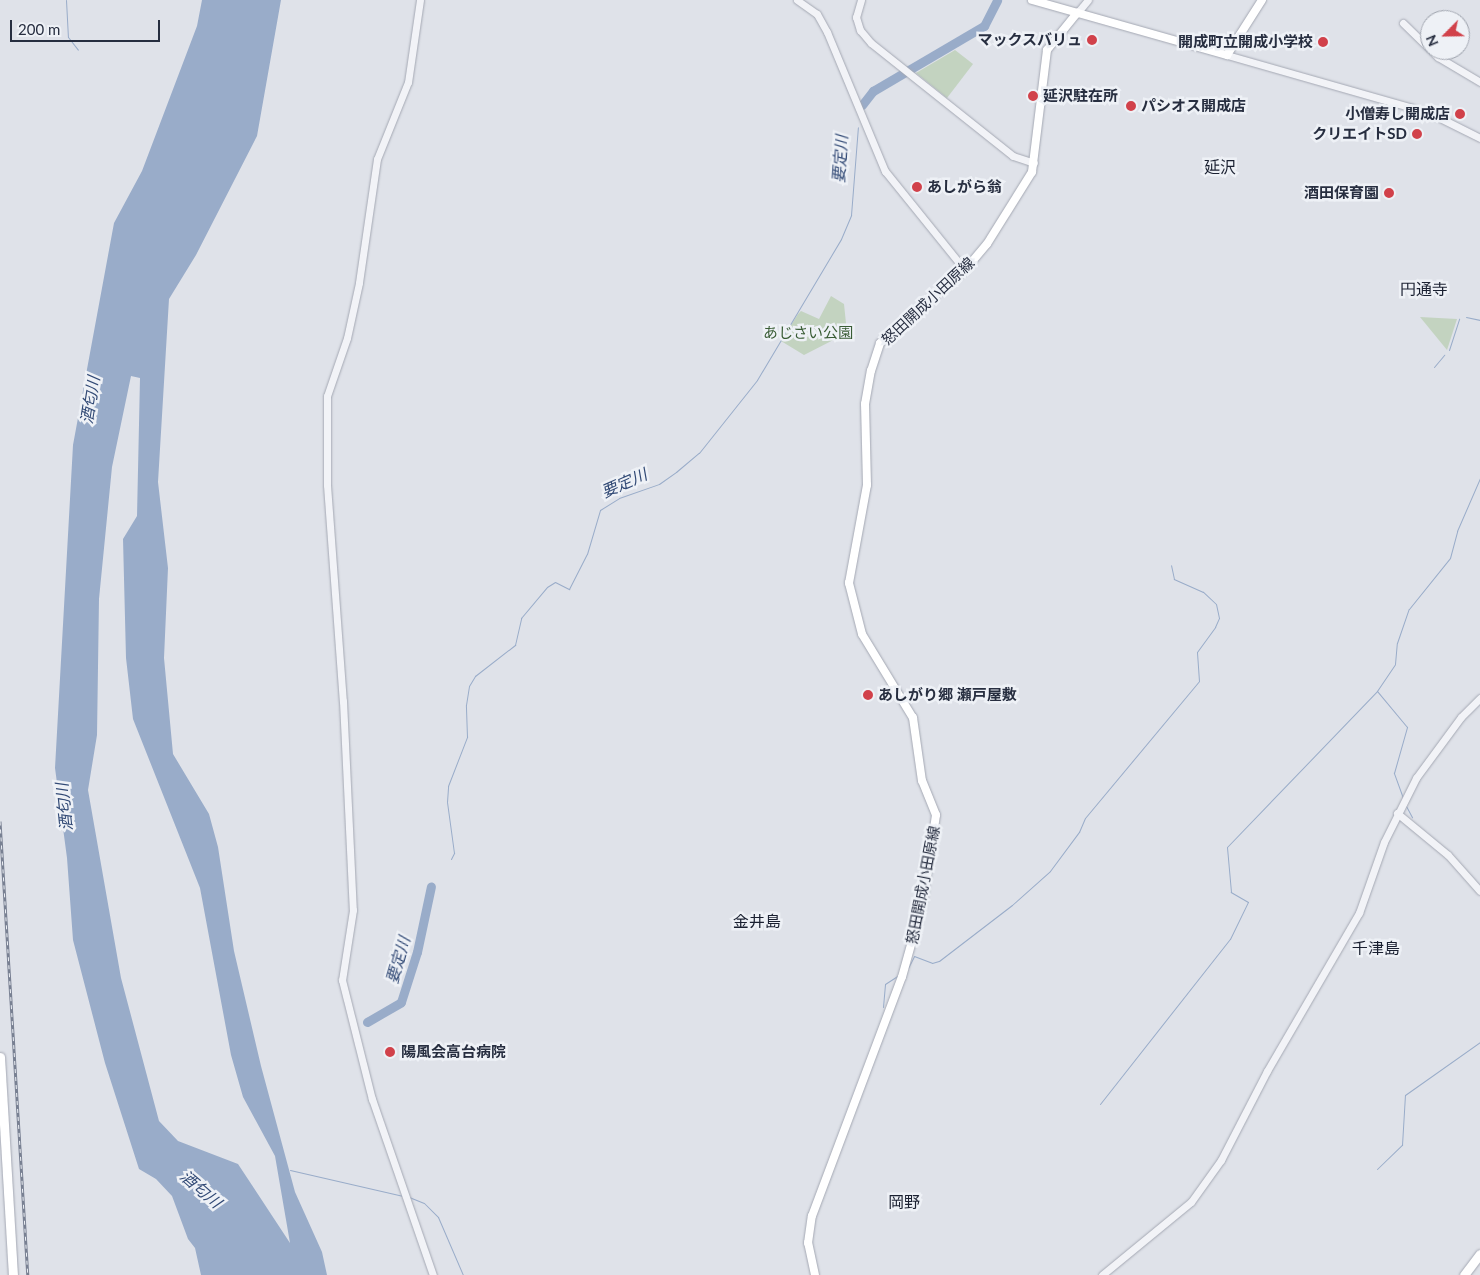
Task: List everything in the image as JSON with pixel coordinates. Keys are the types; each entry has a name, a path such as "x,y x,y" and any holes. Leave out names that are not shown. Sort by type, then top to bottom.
{"main road":[{"path":"1032,0 1227,55 1262,0"},
{"name":"怒田開成小田原線","path":"815,1275 808,1243 812,1216 903,976 923,902 936,816 922,780 913,718 862,634 849,583 850,566 867,485 865,404 875,352 880,343 965,270 987,244 1032,172 1047,50 1077,13"},
{"path":"0,1057 13,1275"},
{"path":"1464,1275 1480,1254"}],"street":[{"path":"420,0 408,82 377,159 357,292 347,338 327,396 327,484 343,701 353,910 342,980 361,1063 409,1209 433,1275"},
{"path":"796,0 817,14 885,171 965,270"},
{"path":"861,0 856,17 860,30 907,71 1013,156 1034,163"},
{"path":"1077,13 1088,0"},
{"path":"1403,23 1438,58 1480,82"},
{"path":"1227,55 1410,107 1436,116 1480,138"},
{"path":"1102,1275 1191,1202 1221,1160 1267,1070 1359,913 1397,813 1430,756 1480,698"},
{"path":"1397,813 1448,855 1480,891"}],"green space":[{"path":"955,50 973,64 947,98 916,73"},
{"name":"あじさい公園","path":"831,296 844,304 847,333 804,355 781,341 801,311 819,319"},
{"path":"1420,317 1457,319 1447,350"}],"water":[{"name":"酒匂川","path":"202,0 281,0 257,136 196,255 169,299 158,482 168,568 164,658 173,754 209,814 218,847 234,951 261,1066 295,1192 322,1252 327,1275 201,1275 195,1248 188,1239 172,1196 156,1179 139,1169 105,1063 73,940 67,858 55,768 73,445 114,223 142,171 197,26","holes":["131,376 140,378 137,516 123,539 126,658 133,719 200,888 231,1055 243,1097 275,1156 290,1243 238,1164 178,1141 159,1121 121,978 88,790 97,735 99,599 112,467"]}],"waterway":[{"path":"66,0 68,37 78,50"},
{"name":"要定川","path":"862,105 873,91 984,26 997,0"},
{"name":"要定川","path":"451,859 454,853 447,802 448,786 467,737 466,705 469,686 475,676 515,645 521,618 547,587 555,582 569,589 587,554 600,510 619,498 659,484 699,453 757,380 841,239 851,215 858,127"},
{"path":"1466,317 1480,320"},
{"path":"1449,350 1459,319"},
{"path":"1434,367 1444,355"},
{"path":"1403,798 1394,773 1407,727 1377,691 1395,664 1397,643 1409,609 1450,558 1457,531 1480,478"},
{"path":"908,968 914,956 932,963 939,961 1012,905 1050,871 1079,832 1085,818 1199,681 1197,652 1215,627 1219,618 1216,604 1203,592 1174,579 1171,565"},
{"path":"1100,1104 1230,939 1248,902 1231,892 1227,847 1377,691"},
{"path":"1405,804 1412,817"},
{"name":"要定川","path":"367,1022 401,1002 417,952 431,886"},
{"path":"883,1007 885,984 899,975"},
{"path":"1377,1169 1402,1145 1405,1095 1480,1042"},
{"path":"290,1170 403,1196"},
{"path":"409,1197 424,1203 438,1217 463,1275"}],"railway":[{"path":"0,821 28,1275"}],"place":[{"name":"マックスバリュ","path":"1092,40"},
{"name":"開成町立開成小学校","path":"1323,42"},
{"name":"延沢駐在所","path":"1033,96"},
{"name":"パシオス開成店","path":"1131,106"},
{"name":"小僧寿し開成店","path":"1460,114"},
{"name":"クリエイトSD","path":"1417,134"},
{"name":"あしがら翁","path":"917,187"},
{"name":"酒田保育園","path":"1389,193"},
{"name":"あしがり郷 瀬戸屋敷","path":"868,695"},
{"name":"陽風会高台病院","path":"390,1052"}],"district":[{"name":"延沢","path":"1220,167"},
{"name":"円通寺","path":"1424,289"},
{"name":"金井島","path":"757,921"},
{"name":"千津島","path":"1376,948"},
{"name":"岡野","path":"904,1202"}]}
